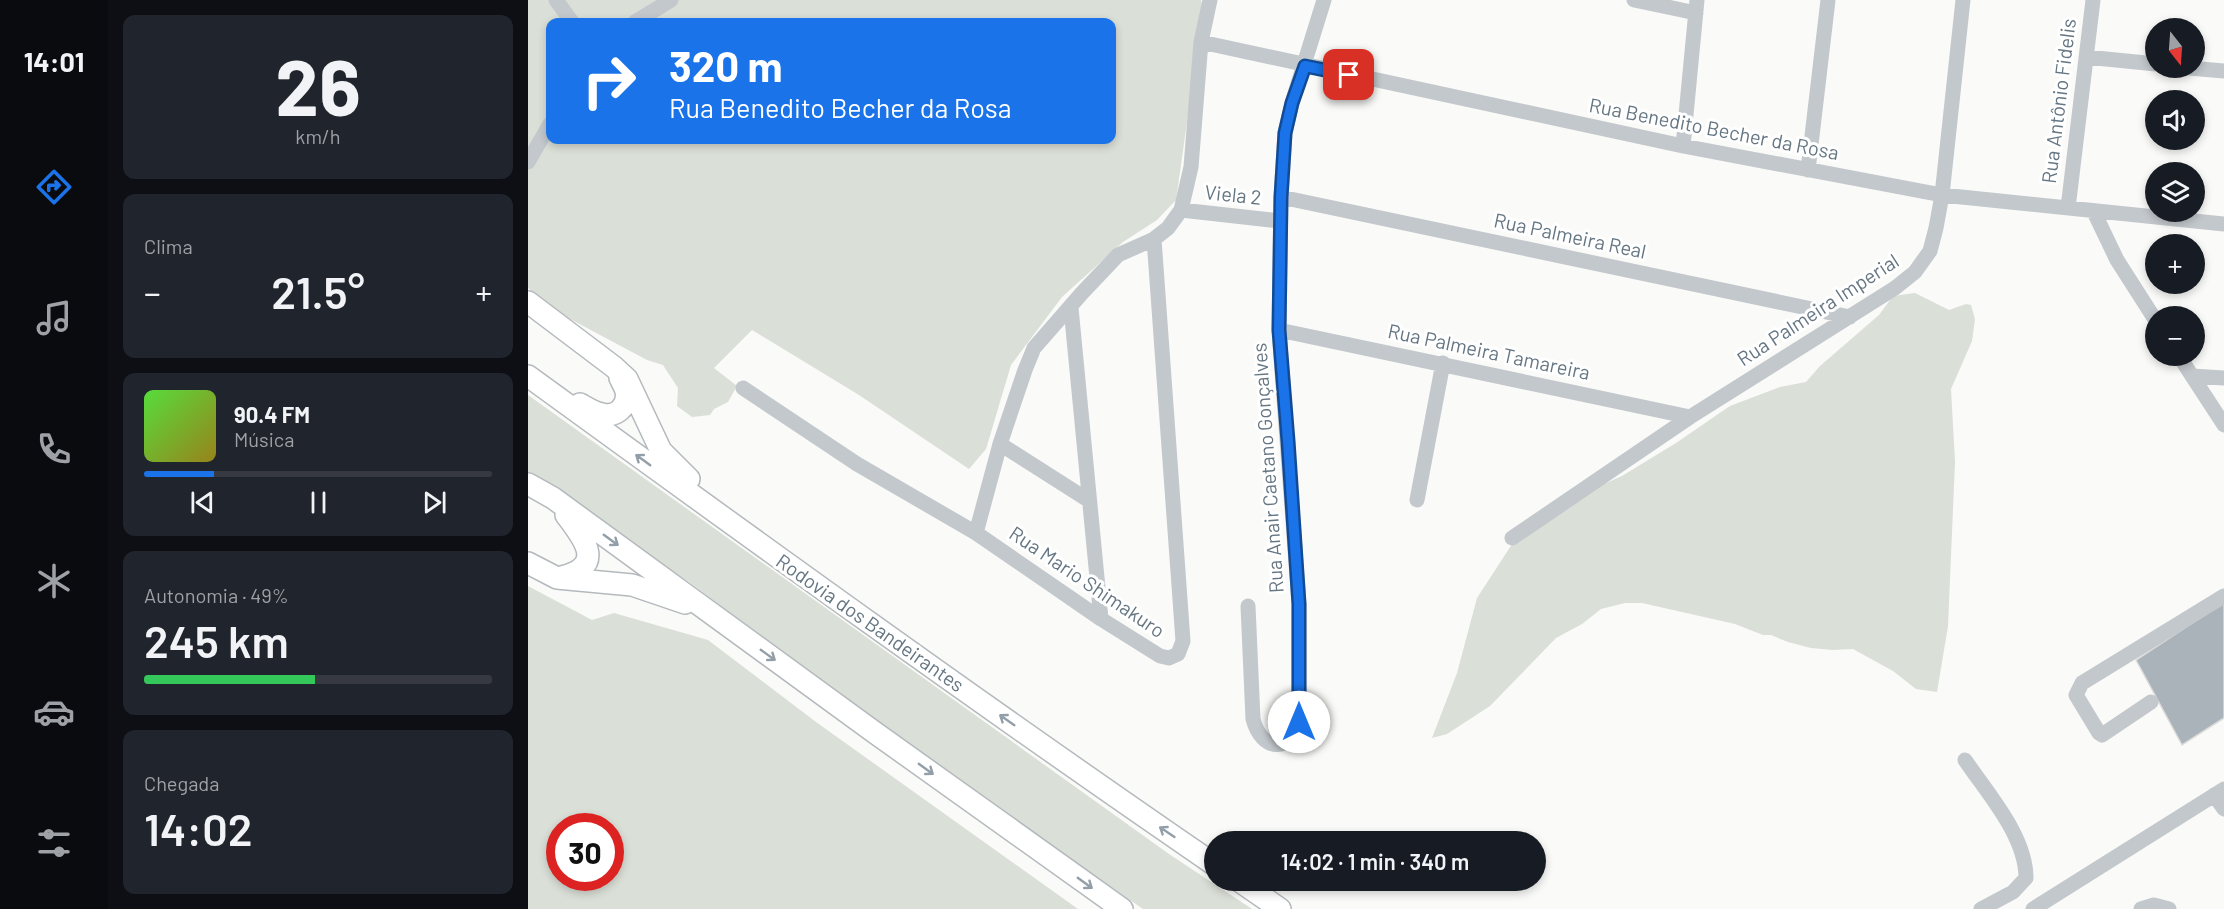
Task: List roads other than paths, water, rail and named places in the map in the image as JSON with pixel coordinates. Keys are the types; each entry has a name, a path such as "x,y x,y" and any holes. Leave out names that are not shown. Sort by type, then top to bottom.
{"highway":[{"path":"528,302 627,379 661,451 675,467 765,548"},
{"path":"528,376 603,415 613,415 621,410 626,401 626,392 614,367"},
{"name":"Rodovia dos Bandeirantes","path":"528,376 765,548 1204,857"},
{"path":"528,484 553,498 1122,909"},
{"path":"553,498 581,536 588,551 588,560 584,568 573,574 557,578"},
{"path":"528,563 557,578 632,585 671,597 715,616"},
{"path":"1254,891 1280,909"}],"street":[{"path":"556,0 569,18"},
{"path":"642,18 671,0"},
{"path":"976,533 1000,444 1034,348 1119,255 1154,239 1168,228 1181,210 1191,167 1201,42 1210,0"},
{"name":"Rua Anair Caetano Gonçalves","path":"1248,606 1255,728 1260,737 1270,744 1281,744 1297,732 1299,722 1299,604 1279,330 1281,197 1285,133 1324,0"},
{"path":"1634,0 1696,6 1683,146"},
{"path":"1808,170 1828,0"},
{"name":"Rua Palmeira Imperial","path":"1512,538 1690,417 1895,288 1915,272 1930,251 1942,195 1963,0"},
{"name":"Rua Antônio Fidelis","path":"2068,208 2093,0"},
{"name":"Rua Benedito Becher da Rosa","path":"1201,42 1683,146 1942,195 2224,224"},
{"path":"2086,57 2145,63"},
{"path":"2205,69 2224,71"},
{"path":"528,162 546,131"},
{"name":"Rua Palmeira Real","path":"1281,197 1850,317"},
{"name":"Viela 2","path":"1181,210 1280,221"},
{"path":"2094,212 2117,260 2146,306"},
{"name":"Rua Mario Shimakuro","path":"743,388 857,464 976,533 1101,619 1160,656 1169,658 1178,654 1182,649 1183,641 1154,239"},
{"path":"1071,308 1101,619"},
{"name":"Rua Palmeira Tamareira","path":"1279,330 1690,417"},
{"path":"1418,500 1443,363"},
{"path":"2186,366 2224,425"},
{"path":"2192,376 2224,378"},
{"path":"1000,444 1088,500"},
{"path":"2151,702 2102,735 2076,695 2082,683 2224,596"},
{"path":"1965,760 2008,825 2022,849 2026,864 2026,878 2013,892 1981,909"},
{"path":"2033,909 2219,792 2224,809"},
{"path":"2141,909 2154,905 2169,909"}]}
